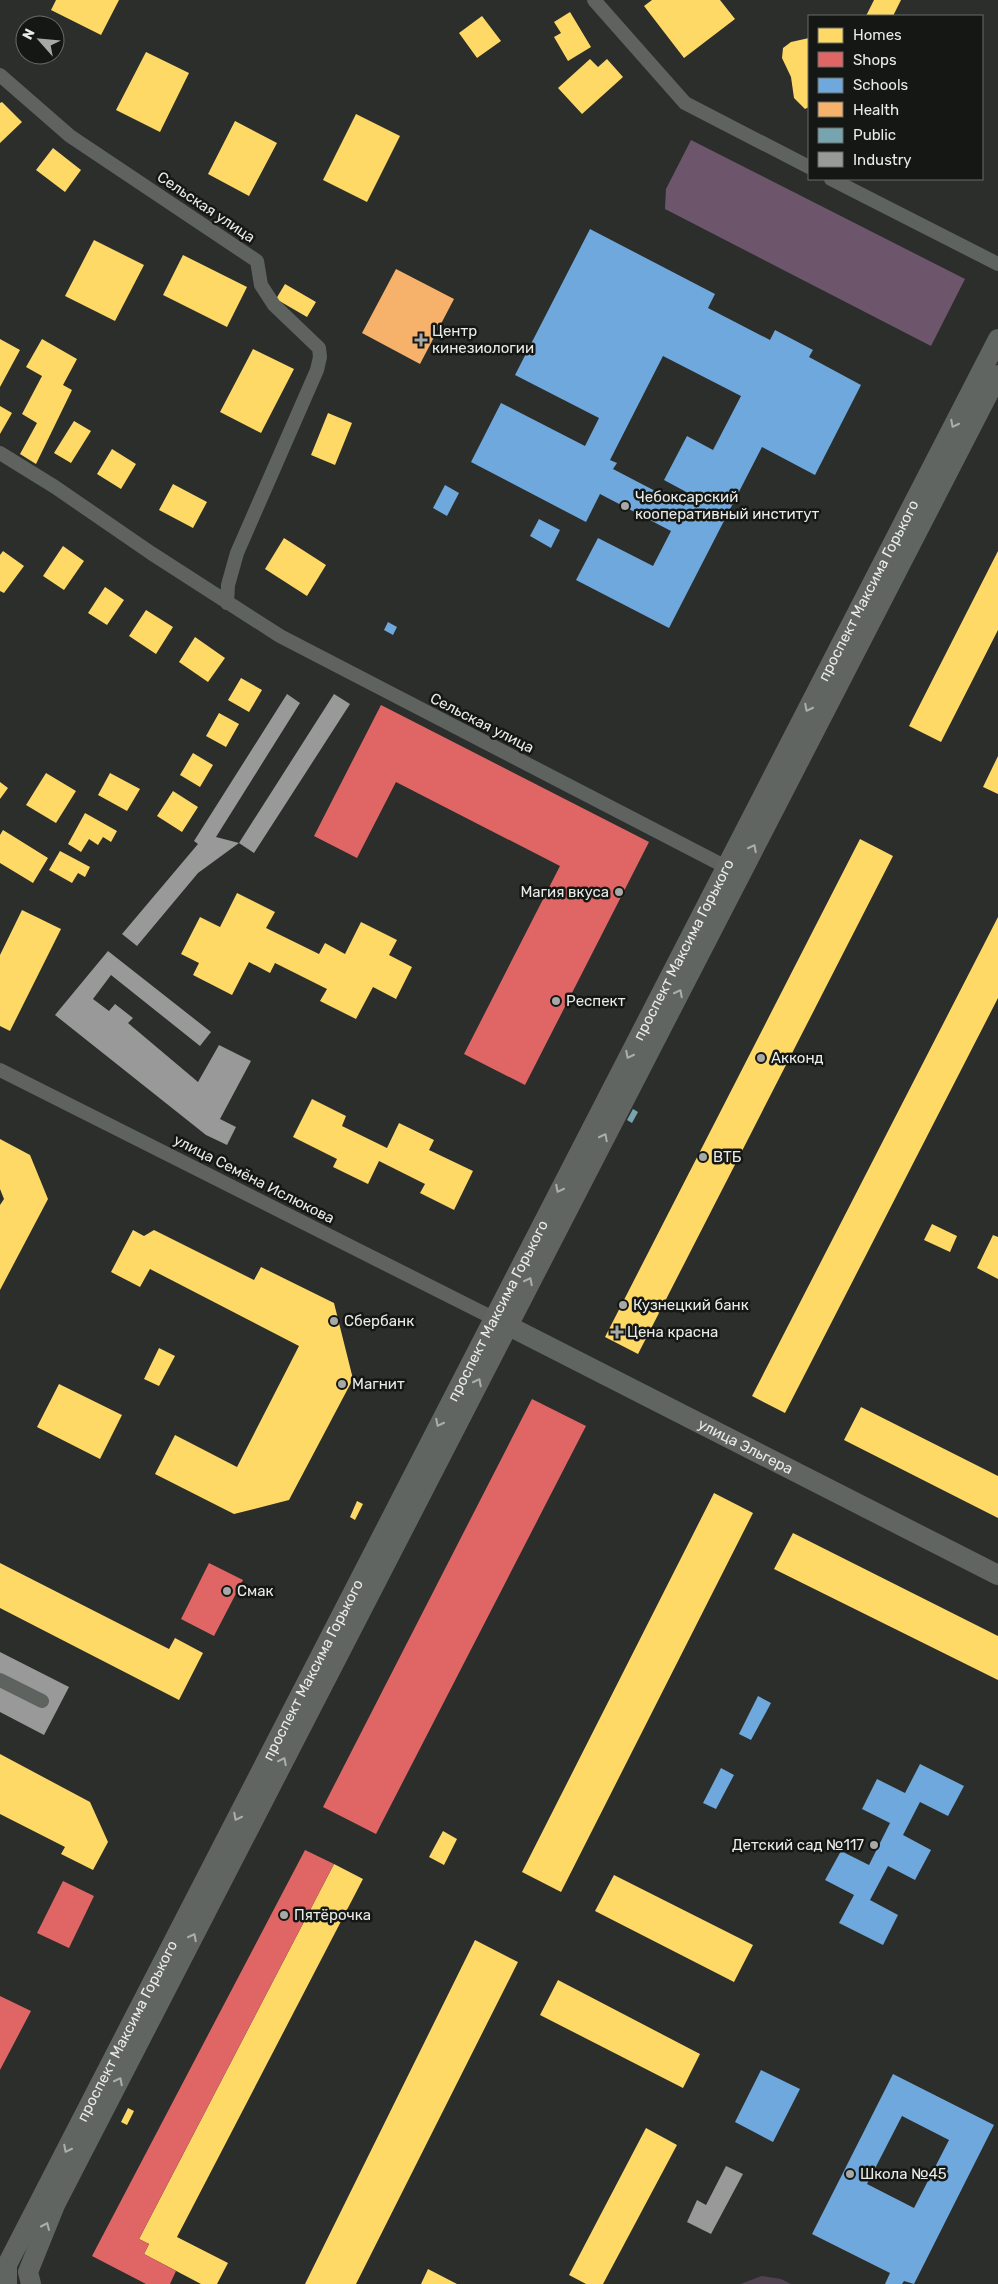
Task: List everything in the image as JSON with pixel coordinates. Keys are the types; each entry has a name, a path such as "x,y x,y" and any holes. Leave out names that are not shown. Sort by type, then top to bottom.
{"main road":[{"name":"проспект Максима Горького","path":"4,2274 255,1799 782,775 998,339"},
{"name":"проспект Максима Горького","path":"782,775 998,375"},
{"name":"улица Эльгера","path":"500,1321 998,1574"},
{"name":"проспект Максима Горького","path":"27,2280 55,2205 255,1799"},
{"path":"4,2274 27,2280"}],"street":[{"path":"594,0 685,103 808,166"},
{"name":"Сельская улица","path":"0,75 70,136 257,261 261,285 274,305 319,348 320,357 317,370 237,553 228,585 227,603"},
{"path":"834,180 998,264"},
{"name":"Сельская улица","path":"0,453 55,487 227,603 280,636 733,870"},
{"name":"улица Семёна Ислюкова","path":"0,1070 500,1321"},
{"path":"0,1680 42,1701"}],"shaded area":[{"path":"691,140 965,279 931,346 665,209 666,189"},
{"path":"762,2276 781,2279 791,2284 740,2284"}],"building: Homes":[{"path":"56,0 119,0 101,35 65,17 65,15 51,10"},
{"path":"652,0 720,0 735,19 684,58 644,6"},
{"path":"874,0 901,0 894,15 866,15"},
{"path":"570,12 591,47 568,61 554,37 561,33 554,22"},
{"path":"482,16 501,41 477,58 459,33"},
{"path":"808,38 808,108 805,109 794,98 791,77 782,58 783,48 791,42"},
{"path":"146,52 189,73 160,132 116,110"},
{"path":"590,59 598,67 607,59 623,77 582,114 558,88"},
{"path":"2,102 22,122 0,143 0,103"},
{"path":"356,114 400,136 367,202 323,180"},
{"path":"235,121 277,143 249,196 208,174"},
{"path":"53,148 81,170 65,192 36,170"},
{"path":"94,240 144,265 115,321 65,296"},
{"path":"183,255 247,287 227,327 163,295"},
{"path":"285,284 316,302 307,317 276,299"},
{"path":"0,339 20,350 0,387"},
{"path":"42,339 77,359 63,385 72,390 36,464 20,454 37,423 22,414 42,376 26,367"},
{"path":"253,349 294,369 261,433 220,412"},
{"path":"0,406 12,413 0,434"},
{"path":"328,413 352,423 335,465 311,455"},
{"path":"74,421 91,431 71,463 54,453"},
{"path":"112,449 136,464 121,489 97,474"},
{"path":"173,484 207,502 193,528 159,510"},
{"path":"284,538 326,565 307,596 265,569"},
{"path":"63,546 84,561 64,590 43,576"},
{"path":"3,551 24,566 4,593 0,591 0,555"},
{"path":"998,551 998,630 941,742 909,726"},
{"path":"105,587 124,600 107,625 88,613"},
{"path":"146,610 173,627 156,654 129,636"},
{"path":"195,637 225,658 208,682 179,662"},
{"path":"241,678 262,690 249,712 228,700"},
{"path":"219,713 239,724 226,747 206,736"},
{"path":"193,753 213,765 200,787 180,775"},
{"path":"998,756 998,794 983,787"},
{"path":"46,773 76,791 56,823 26,805"},
{"path":"110,773 140,789 127,811 98,795"},
{"path":"0,782 8,788 0,799"},
{"path":"173,791 198,807 182,832 157,816"},
{"path":"85,813 117,831 111,842 103,837 98,845 89,839 81,852 68,844"},
{"path":"3,830 48,858 33,883 0,863 0,835"},
{"path":"860,839 893,856 638,1354 605,1337"},
{"path":"60,851 90,867 85,877 78,873 72,883 49,870"},
{"path":"237,893 275,912 266,928 319,954 325,943 345,954 361,922 397,940 389,955 412,967 396,999 373,987 356,1019 320,1001 327,989 275,963 270,973 249,962 232,995 193,975 199,963 181,954 200,917 220,927"},
{"path":"22,910 61,929 10,1031 0,1026 0,955"},
{"path":"998,917 998,998 785,1413 752,1396"},
{"path":"312,1099 346,1116 342,1126 387,1148 399,1123 434,1140 429,1150 473,1171 454,1210 420,1193 425,1184 379,1161 368,1184 333,1167 337,1159 293,1137"},
{"path":"0,1139 30,1155 48,1199 0,1290 0,1205 4,1199 0,1189"},
{"path":"932,1224 957,1236 950,1252 924,1240"},
{"path":"133,1230 144,1236 154,1230 254,1280 261,1267 334,1303 353,1379 289,1500 234,1514 155,1474 175,1435 237,1467 299,1346 150,1269 140,1287 111,1272"},
{"path":"993,1235 998,1237 998,1279 977,1268"},
{"path":"159,1348 175,1356 159,1386 144,1379"},
{"path":"59,1384 122,1415 100,1459 37,1427"},
{"path":"861,1407 998,1476 998,1518 844,1440"},
{"path":"714,1493 753,1513 561,1892 522,1872"},
{"path":"357,1501 363,1504 355,1520 350,1517"},
{"path":"793,1533 998,1636 998,1680 774,1569"},
{"path":"0,1563 169,1649 175,1638 203,1653 179,1700 0,1608"},
{"path":"0,1754 90,1802 108,1842 93,1870 61,1854 65,1847 0,1814"},
{"path":"443,1831 457,1839 444,1865 429,1857"},
{"path":"334,1864 363,1879 177,2237 228,2263 217,2284 201,2284 144,2254 149,2244 139,2239"},
{"path":"614,1875 753,1945 734,1982 595,1911"},
{"path":"475,1940 518,1962 356,2284 305,2284"},
{"path":"558,1980 700,2054 683,2088 540,2015"},
{"path":"128,2108 134,2111 127,2125 121,2122"},
{"path":"646,2128 677,2145 603,2284 586,2284 569,2275"},
{"path":"428,2269 457,2284 421,2284"}],"building: Shops":[{"path":"381,705 649,842 525,1085 464,1054 560,866 396,782 357,858 314,836"},
{"path":"532,1399 586,1426 376,1834 323,1807"},
{"path":"209,1563 243,1580 214,1636 181,1619"},
{"path":"305,1850 334,1864 139,2239 149,2244 144,2254 176,2271 170,2284 146,2284 92,2256"},
{"path":"63,1881 94,1896 69,1948 37,1933"},
{"path":"0,1996 31,2011 0,2070"}],"building: Schools":[{"path":"590,229 715,294 708,308 770,340 775,330 813,350 809,357 861,385 815,475 762,447 669,628 576,580 598,538 653,566 671,531 600,494 586,522 471,462 501,403 585,446 599,418 515,375","holes":["663,356 741,396 713,450 687,436 664,480 690,494 684,506 613,469 617,463 610,460"]},
{"path":"445,485 459,493 447,516 433,508"},
{"path":"539,519 560,530 551,548 530,536"},
{"path":"388,622 397,627 393,635 384,630"},
{"path":"758,1696 771,1703 751,1740 739,1734"},
{"path":"920,1764 964,1786 948,1816 920,1802 903,1835 931,1850 915,1880 888,1866 870,1900 898,1915 883,1945 839,1923 854,1895 825,1880 841,1851 869,1865 890,1823 862,1809 877,1779 905,1793"},
{"path":"721,1768 734,1775 716,1809 703,1803"},
{"path":"761,2070 800,2089 773,2142 735,2122"},
{"path":"893,2074 994,2125 914,2284 904,2281 902,2284 885,2284 890,2273 812,2234","holes":["902,2116 949,2140 914,2208 867,2184"]}],"building: Health":[{"path":"396,269 454,299 420,364 362,333"}],"building: Public":[{"path":"633,1109 638,1112 632,1123 627,1120"}],"building: Industry":[{"path":"287,694 300,703 216,837 239,843 198,873 137,946 122,934 198,844 194,841"},
{"path":"334,694 350,704 254,853 239,843"},
{"path":"108,951 211,1032 200,1046 111,975 93,999 109,1011 115,1004 133,1018 128,1023 198,1082 219,1045 251,1061 220,1119 236,1127 227,1145 206,1135 55,1015"},
{"path":"0,1652 69,1687 44,1735 0,1712"},
{"path":"726,2166 743,2174 711,2234 687,2222 697,2200 706,2205"}],"place":[{"name":"Центр кинезиологии","path":"421,340"},
{"name":"Чебоксарский кооперативный институт","path":"625,506"},
{"name":"Магия вкуса","path":"619,892"},
{"name":"Респект","path":"556,1001"},
{"name":"Акконд","path":"761,1058"},
{"name":"ВТБ","path":"703,1157"},
{"name":"Кузнецкий банк","path":"623,1305"},
{"name":"Сбербанк","path":"334,1321"},
{"name":"Цена красна","path":"617,1332"},
{"name":"Магнит","path":"342,1384"},
{"name":"Смак","path":"227,1591"},
{"name":"Детский сад №117","path":"874,1845"},
{"name":"Пятёрочка","path":"284,1915"},
{"name":"Школа №45","path":"850,2174"}]}
